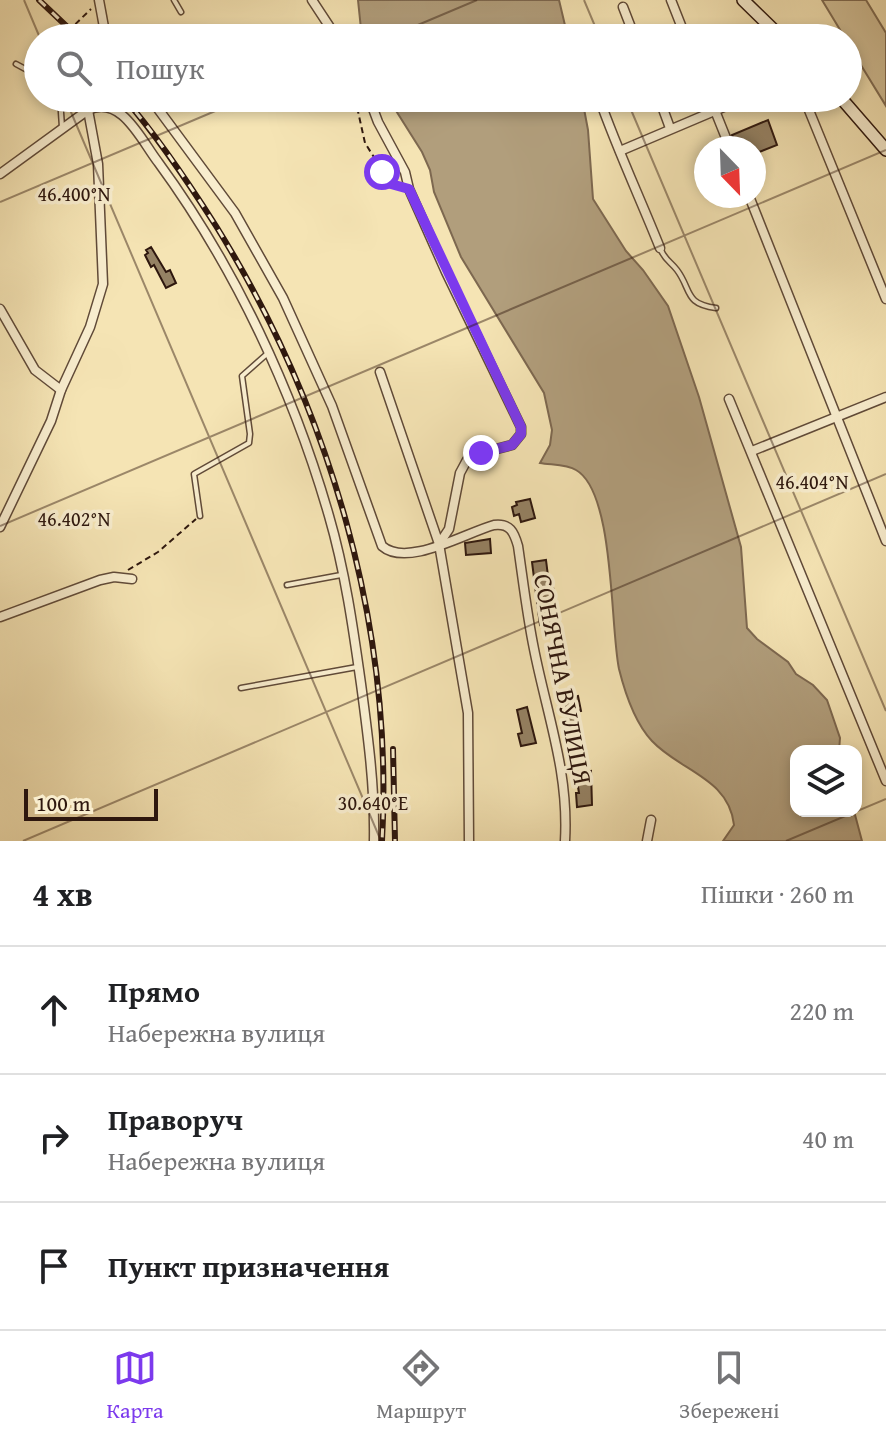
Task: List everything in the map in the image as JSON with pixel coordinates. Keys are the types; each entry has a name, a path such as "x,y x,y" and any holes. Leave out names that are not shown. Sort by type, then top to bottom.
{"main road":[{"path":"743,0 768,24"},
{"path":"853,112 886,150"}],"street":[{"path":"312,0 328,24"},
{"path":"671,0 680,24"},
{"path":"99,2 103,24"},
{"path":"623,7 630,24"},
{"path":"0,174 85,112"},
{"path":"0,527 51,421 100,295 104,272 98,164 88,112"},
{"path":"119,112 160,165 213,246 268,353 312,464 330,517 359,667 371,755 374,841"},
{"path":"160,112 235,213 283,298 332,406 378,539 389,552 405,555 439,544 449,529 460,473 467,460 512,445 521,434 521,427 409,189 405,172 374,112"},
{"path":"604,112 660,248"},
{"path":"664,112 670,128"},
{"path":"620,151 710,112"},
{"path":"716,112 725,136"},
{"path":"810,112 886,299"},
{"path":"754,208 886,541"},
{"path":"0,309 35,370 61,390"},
{"path":"380,372 439,544 468,713 469,841"},
{"path":"752,451 886,397"},
{"path":"729,399 808,595 882,755 886,781"},
{"name":"СОНЯЧНА ВУЛИЦЯ","path":"439,544 494,525 509,527 518,546 534,649 561,758 567,817 565,841"},
{"path":"2,616 82,586 114,577 132,579"},
{"path":"647,841 651,820"}],"lane":[{"path":"174,0 181,12"},
{"path":"16,64 24,68"},
{"path":"61,112 62,128"},
{"path":"660,248 665,260 677,269 687,294 701,306 716,308"},
{"path":"200,516 194,474 249,443 242,376 268,353"},
{"path":"287,585 343,574"},
{"path":"241,688 359,667"}],"path":[{"path":"74,24 99,2"},
{"path":"358,112 370,154 391,184 409,189"},
{"path":"114,577 158,552 200,516"}],"shaded area":[{"path":"358,0 559,0 565,24 360,24"},
{"path":"822,0 866,0 886,33 886,106 862,67 862,24 837,24"},
{"path":"397,112 585,112 593,199 626,251 668,306 699,397 741,547 747,628 827,700 840,738 839,745 790,745 790,817 856,817 862,841 723,841 734,825 723,796 702,777 663,751 641,726 619,669 609,562 598,504 589,483 576,470 540,463 550,445 552,430 544,393 461,257 434,192 430,170"}],"building":[{"path":"768,120 777,145 766,149 766,136 732,135"},
{"path":"151,247 166,272 170,270 176,283 166,288 154,265 151,267 145,255"},
{"path":"530,499 535,518 521,522 519,514 514,516 512,507 517,505 516,502"},
{"path":"490,539 491,553 466,555 465,543"},
{"path":"546,560 549,584 552,583 555,596 550,597 554,622 540,625 532,562"},
{"path":"578,696 581,711 576,712 586,751 572,754 570,740 565,741 563,728 569,727 563,700"},
{"path":"527,707 536,743 521,746 518,734 522,733 517,710"},
{"path":"591,771 592,805 577,807 576,793 579,793 576,774"}],"railway":[{"path":"39,0 64,24"},
{"path":"135,112 195,193 256,296 291,368 321,444 346,521 365,599 377,679 383,760 382,841"},
{"path":"393,749 395,841"}],"route":[{"path":"382,172 391,184 409,189 521,427 521,434 512,445 481,453"}]}
